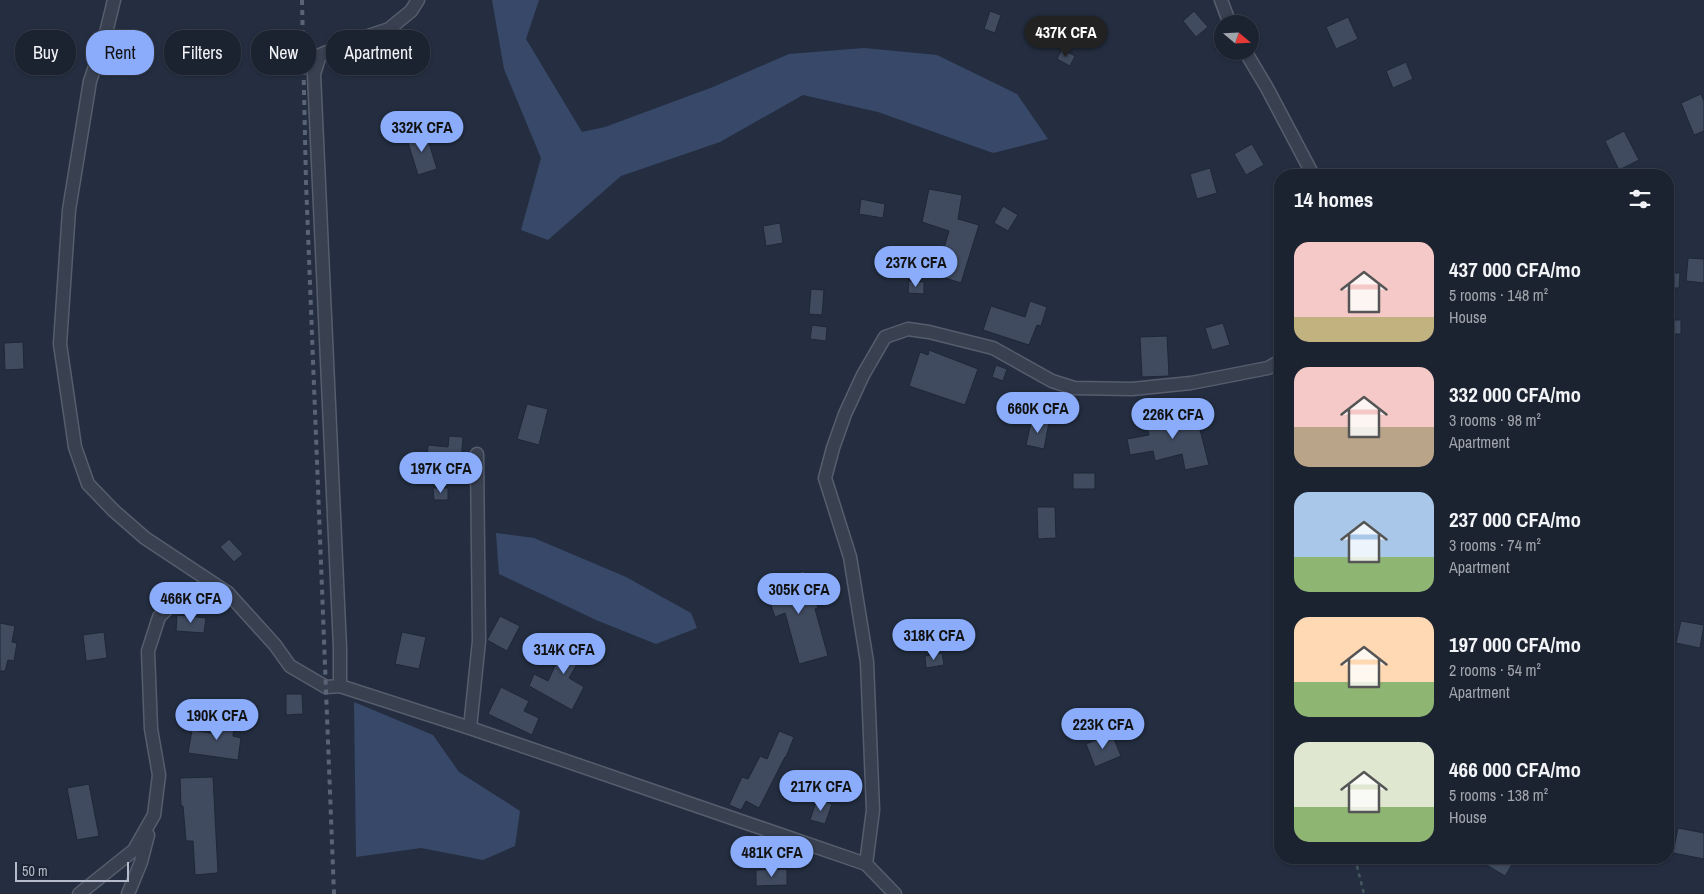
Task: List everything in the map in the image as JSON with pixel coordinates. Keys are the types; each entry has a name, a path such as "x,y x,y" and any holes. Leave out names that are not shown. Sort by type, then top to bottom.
{"street":[{"path":"114,0 104,41 90,81 69,210 60,344 75,447 88,484 145,538 228,593 290,666 326,687 340,686 470,728 866,864 895,894"},
{"path":"340,686 340,648 314,74 320,55 356,40 389,30 411,11 418,0"},
{"path":"1221,0 1227,15"},
{"path":"1250,60 1309,169"},
{"path":"866,864 873,810 867,662 850,557 824,478 845,414 863,375 885,337 908,329 930,332 993,348 1052,381 1074,388 1132,389 1191,383 1268,368 1274,364"},
{"path":"470,728 479,641 477,454"},
{"path":"128,894 141,862 154,815 159,775 151,729 148,651 159,617 171,605 228,593"},
{"path":"79,894 134,850 154,815"}],"path":[{"path":"1356,864 1364,894"}],"water":[{"path":"492,0 539,0 526,39 582,132 605,127 713,87 789,54 864,48 937,55 1017,94 1048,139 993,153 878,112 803,95 720,142 621,176 548,240 521,230 541,158 504,69"},
{"path":"496,533 534,538 626,577 691,613 697,628 656,644 596,620 499,574"},
{"path":"354,702 433,735 459,772 520,811 515,846 483,860 421,848 356,857"}],"building":[{"path":"990,11 1001,15 995,33 984,29"},
{"path":"1194,11 1208,27 1196,37 1183,21"},
{"path":"1348,17 1358,39 1336,49 1326,27"},
{"path":"1062,49 1075,56 1070,66 1057,59"},
{"path":"1406,62 1413,79 1393,88 1386,71"},
{"path":"1701,94 1704,101 1704,131 1694,135 1681,103"},
{"path":"425,130 437,169 418,175 406,136"},
{"path":"1624,131 1639,160 1619,169 1605,141"},
{"path":"1252,144 1264,165 1246,175 1234,154"},
{"path":"1210,168 1217,193 1197,199 1190,174"},
{"path":"929,189 962,195 958,219 979,225 961,283 936,275 949,231 922,222"},
{"path":"861,199 885,204 883,218 859,214"},
{"path":"1003,206 1018,215 1008,231 994,223"},
{"path":"780,223 783,243 766,246 763,226"},
{"path":"1688,258 1704,259 1704,283 1686,281"},
{"path":"1674,273 1680,273 1679,288 1674,288"},
{"path":"909,281 924,282 924,294 908,293"},
{"path":"811,289 824,290 822,315 809,314"},
{"path":"1030,301 1047,307 1041,326 1037,325 1029,345 983,330 991,306 1025,317"},
{"path":"1674,320 1681,320 1681,334 1674,334"},
{"path":"1223,323 1230,345 1212,350 1205,328"},
{"path":"812,325 827,327 826,341 810,339"},
{"path":"1167,336 1169,376 1142,377 1140,337"},
{"path":"23,342 24,369 5,370 4,343"},
{"path":"929,350 978,369 965,405 909,386 920,352 928,355"},
{"path":"996,365 1007,369 1003,381 992,377"},
{"path":"527,404 548,409 539,445 517,439"},
{"path":"1195,410 1209,465 1185,470 1182,454 1155,461 1153,451 1130,455 1127,439 1149,435 1146,423"},
{"path":"1032,418 1049,422 1044,449 1026,445"},
{"path":"449,436 463,437 461,461 427,459 428,445 448,447"},
{"path":"1073,473 1095,473 1095,489 1073,489"},
{"path":"433,488 448,488 448,500 434,500"},
{"path":"1037,507 1055,507 1056,538 1038,539"},
{"path":"229,539 243,554 234,562 220,547"},
{"path":"804,571 818,608 815,609 828,656 799,664 785,613 775,617 764,585"},
{"path":"177,615 206,618 204,633 176,631"},
{"path":"500,616 520,626 507,651 487,640"},
{"path":"1681,621 1704,625 1700,648 1676,643"},
{"path":"0,623 15,626 12,642 17,643 14,661 8,660 5,671 0,671"},
{"path":"104,632 107,658 86,661 83,635"},
{"path":"402,632 426,637 419,669 395,664"},
{"path":"571,633 589,643 569,678 584,687 572,710 529,686 534,674 548,681 562,648"},
{"path":"942,653 944,665 926,668 925,656"},
{"path":"501,687 529,701 524,711 539,718 532,735 488,714"},
{"path":"286,694 302,694 303,714 286,715"},
{"path":"219,716 235,718 233,736 241,738 238,760 188,753 192,730 217,734"},
{"path":"779,731 794,737 786,757 759,808 746,801 741,810 729,805 742,777 748,779 760,756 767,759"},
{"path":"1112,734 1121,756 1095,767 1086,744"},
{"path":"213,777 218,873 195,875 193,841 186,841 183,806 181,806 180,778"},
{"path":"89,784 99,836 77,840 67,788"},
{"path":"817,799 832,804 825,824 810,820"},
{"path":"1678,828 1704,833 1704,859 1674,853"},
{"path":"1485,864 1512,864 1505,876"},
{"path":"787,869 787,885 756,886 756,870"}],"railway":[{"path":"302,0 306,182 334,894"}]}
